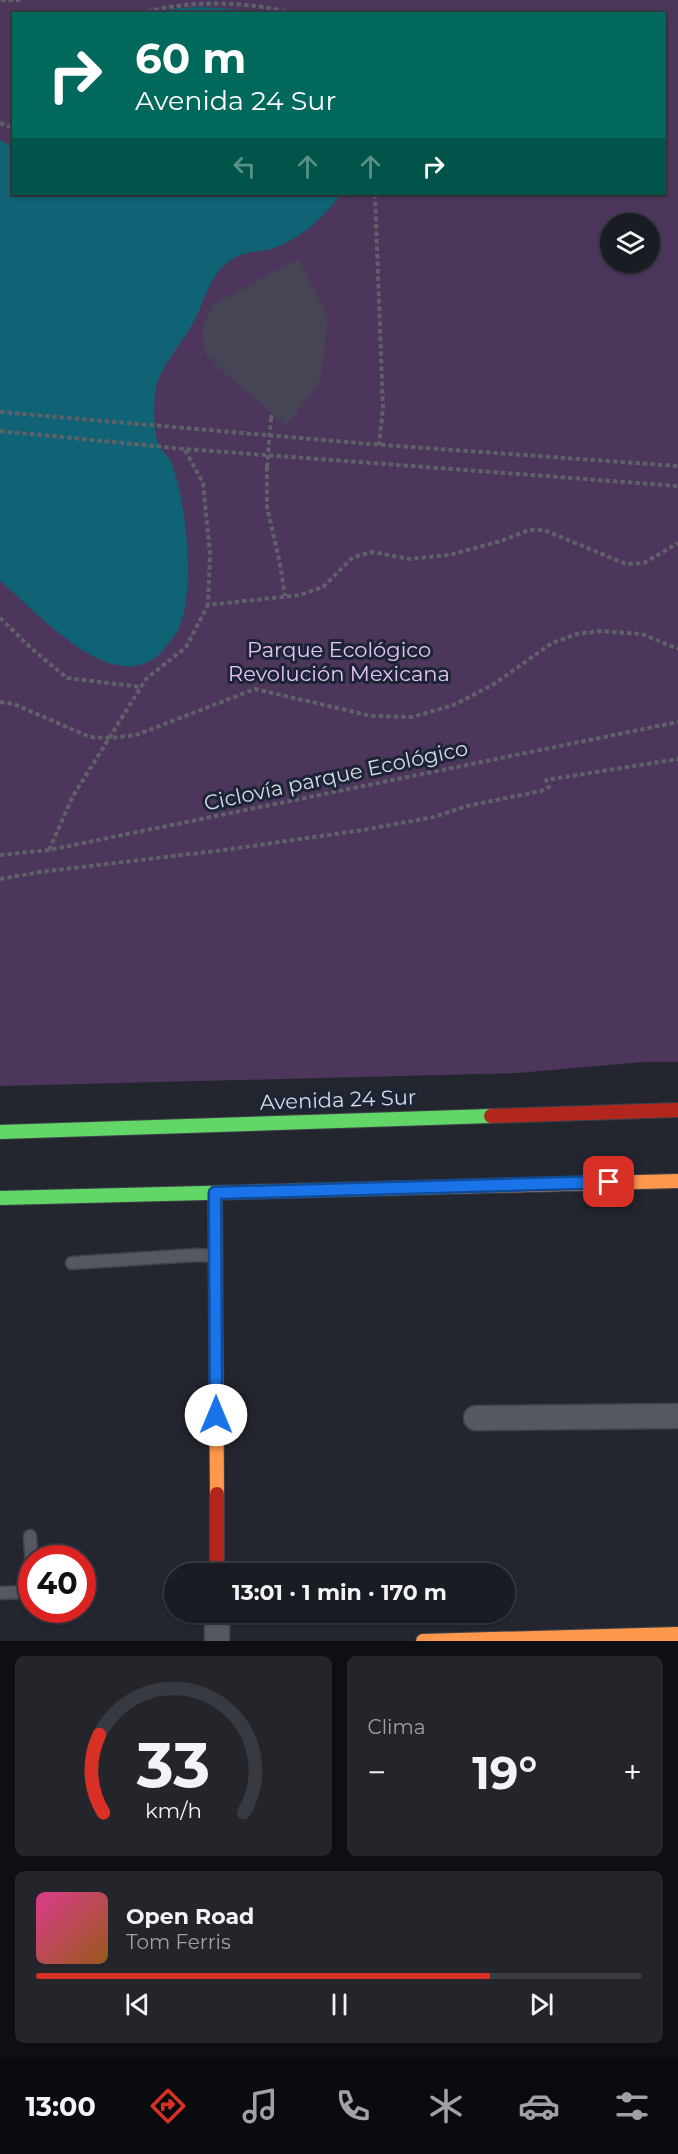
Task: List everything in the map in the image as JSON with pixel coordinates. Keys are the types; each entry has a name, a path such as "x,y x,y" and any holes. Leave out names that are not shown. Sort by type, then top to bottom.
{"main road":[{"name":"Avenida 24 Sur","path":"0,1132 678,1110"},
{"path":"0,1198 678,1181"},
{"path":"215,1193 217,1563"},
{"path":"423,1641 678,1635"}],"street":[{"path":"476,1418 678,1416"},
{"path":"217,1623 217,1641"}],"lane":[{"path":"72,1263 197,1255 215,1256"},
{"path":"30,1536 31,1545"},
{"path":"0,1593 18,1592"}],"path":[{"path":"1,0 21,0"},
{"path":"145,12 169,3 221,0 261,3 286,12"},
{"path":"375,195 383,408 379,445"},
{"path":"0,412 379,445 678,466"},
{"path":"272,416 267,467 267,507 285,596"},
{"path":"0,431 185,449 678,486"},
{"path":"49,850 73,796 146,679 186,647 208,605 210,554 203,483 185,449"},
{"path":"208,605 300,595 323,587 353,557 373,552 409,559 449,555 501,541 529,530 544,530 626,564 644,563 678,543"},
{"path":"0,618 68,678 141,687"},
{"path":"0,702 14,704 90,737 111,738 136,735 255,689 372,716 412,717 454,705 494,684 552,643 578,634 601,631 642,634 678,649"},
{"name":"Ciclovía parque Ecológico","path":"0,855 49,850 678,722"},
{"path":"0,879 363,830 434,817 467,806 541,791 549,787 546,780 678,759"}],"green space":[{"name":"Parque Ecológico Revolución Mexicana","path":"0,0 678,0 678,1062 643,1062 518,1073 0,1086"}],"water":[{"path":"196,7 252,12 160,12"},
{"path":"0,140 12,146 12,195 340,195 319,219 292,240 271,249 241,255 232,259 217,273 195,319 157,383 154,414 157,439 171,462 181,496 188,556 183,615 178,630 165,648 146,663 125,666 102,660 79,648 56,631 0,581"}],"building":[{"path":"299,259 328,318 320,381 287,426 219,368 207,355 203,346 203,338 204,326 212,305"}],"traffic: fast":[{"path":"0,1132 491,1116"},
{"path":"0,1198 445,1187"}],"traffic: slow":[{"path":"445,1187 678,1181"},
{"path":"215,1193 217,1494"},
{"path":"423,1641 678,1634"}],"traffic: jam":[{"path":"491,1116 678,1110"},
{"path":"217,1494 217,1563"}],"route":[{"path":"216,1415 215,1193 609,1182"}]}
